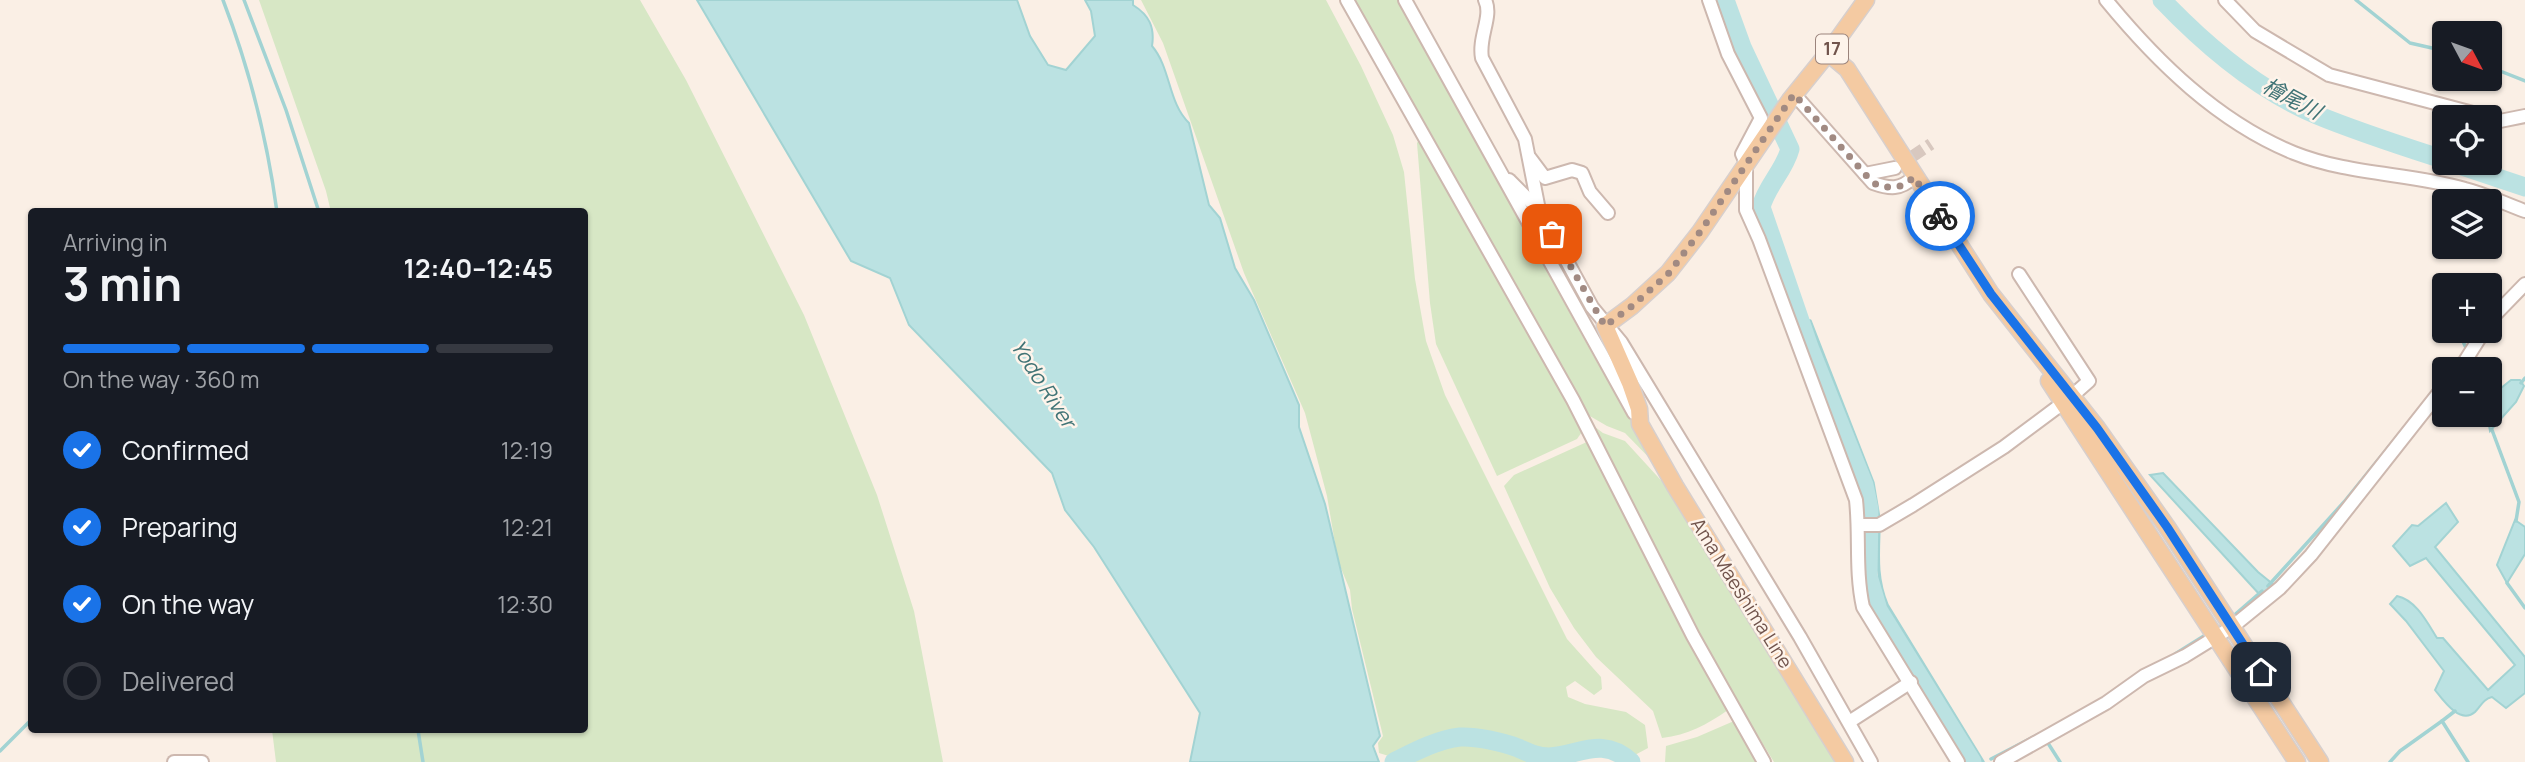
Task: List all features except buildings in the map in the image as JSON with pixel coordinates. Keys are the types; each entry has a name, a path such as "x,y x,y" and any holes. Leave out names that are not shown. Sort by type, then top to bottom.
{"main road":[{"name":"17","path":"1605,326 1668,274 1792,97 1866,0"},
{"path":"1828,53 1847,69 1991,294 2067,399 2167,527 2320,762"},
{"name":"Ama Maeshima Line","path":"1605,326 1630,383 1639,409 1640,424 1675,486 1845,762"},
{"path":"2067,399 2297,762"}],"street":[{"path":"1347,0 1573,400 1693,636 1764,762"},
{"path":"1405,0 1640,424"},
{"path":"1485,0 1487,18 1480,47 1482,58 1520,124 1539,210"},
{"path":"1709,0 1728,54 1759,112 1759,126 1742,150 1746,163 1746,210 1856,500 1859,525 1856,577 1863,607 1958,762"},
{"path":"2106,0 2147,47 2186,85 2231,119 2294,153 2348,168 2465,188 2525,211"},
{"path":"2225,0 2255,31 2329,75 2441,105"},
{"path":"1759,112 1767,111 1792,97 1873,183 1890,188 1905,186 1914,177"},
{"path":"2502,121 2525,116"},
{"path":"1528,155 1545,178 1572,170 1582,173 1590,192 1608,213"},
{"path":"1866,174 1895,168"},
{"path":"1503,175 1520,188 1539,210 1605,326 1621,342 1871,762"},
{"path":"1859,525 1879,525 2004,447 2089,381 2018,274"},
{"path":"2502,308 2525,284"},
{"path":"2001,762 2106,703 2144,676 2216,637 2280,588 2311,555 2432,401"},
{"path":"1849,722 1911,682"},
{"path":"174,762 202,762"}],"green space":[{"path":"259,0 640,0 686,80 804,315 877,495 914,611 943,762 276,762 272,733 588,733 588,208 330,208"},
{"path":"1141,0 1326,0 1393,135 1404,172 1415,279 1426,341 1445,395 1567,639 1601,677 1602,689 1594,695 1575,681 1566,687 1568,697 1585,704 1626,712 1645,725 1648,748 1633,756 1611,743 1537,751 1476,732 1450,733 1412,748 1405,748 1392,757 1379,753 1378,743 1383,736 1352,609 1350,590 1338,561 1327,496 1305,413 1244,273 1163,43"},
{"path":"1355,0 1398,0 1594,357 1663,472 1625,433 1583,412"},
{"path":"1420,138 1584,429 1577,439 1497,476 1436,344 1430,303 1417,143"},
{"path":"1591,424 1603,433 1625,441 1679,500 1839,762 1774,762 1729,689"},
{"path":"1589,441 1728,710 1689,732 1662,738 1653,711 1596,657 1574,628 1550,588 1504,486 1514,475"},
{"path":"1734,721 1759,762 1665,762 1666,746 1697,737"},
{"path":"1455,744 1506,749 1526,760 1536,762 1413,762"}],"water":[{"name":"Yodo River","path":"697,0 1017,0 1030,36 1048,65 1066,70 1095,36 1091,11 1085,0 1133,0 1133,5 1150,22 1152,46 1163,64 1177,106 1189,123 1209,205 1220,218 1235,268 1254,300 1299,405 1299,427 1325,504 1380,736 1373,746 1379,762 1190,762 1200,713 1094,547 1065,510 1052,473 909,325 890,278 851,261"},
{"path":"2511,380 2520,380 2524,386 2516,402 2502,418 2502,387"},
{"path":"2163,473 2258,572 2274,585 2261,596 2150,475"},
{"path":"2446,503 2458,522 2435,547 2525,657 2525,693 2506,708 2492,697 2469,715 2452,710 2435,690 2444,671 2390,604 2397,596 2410,602 2437,638 2443,638 2488,690 2515,665 2426,558 2410,566 2393,546 2412,525 2418,526"},
{"path":"2515,520 2525,527 2525,554 2507,583 2497,565"}],"waterway":[{"path":"223,0 256,104 276,208"},
{"path":"244,0 286,110 318,208"},
{"path":"1725,0 1742,47 1790,149 1761,207 1809,347 1864,485 1869,509 1868,576 1878,610 1972,762"},
{"name":"檜尾川","path":"2162,0 2215,50 2274,93 2333,121 2432,156"},
{"path":"2356,0 2410,43 2432,48"},
{"path":"2502,72 2525,81"},
{"name":"檜尾川","path":"2489,175 2525,187"},
{"path":"1810,321 1873,483 1879,519"},
{"path":"2464,343 2467,350"},
{"path":"2521,383 2525,378"},
{"path":"2268,586 2344,502 2432,393"},
{"path":"2492,430 2519,502 2516,521"},
{"path":"1879,527 1879,576 1887,605 1983,762"},
{"path":"2507,583 2525,608"},
{"path":"2231,618 2262,591"},
{"path":"2175,654 2207,634"},
{"path":"2455,711 2442,721 2468,762"},
{"path":"2390,762 2400,751 2442,721"},
{"path":"0,751 28,723"},
{"path":"418,733 423,762"},
{"path":"1991,759 2039,734"},
{"path":"1394,762 1417,750 1460,737 1481,738 1545,757 1600,748 1620,754 1631,762"},
{"path":"2046,740 2060,762"}],"tunnel":[{"path":"1898,166 1931,144"}],"way so far":[{"path":"1552,234 1605,326 1668,274 1700,232 1794,94 1873,183 1890,188 1905,186 1914,177 1940,216"}],"route":[{"path":"1940,216 1991,294 2097,428 2167,527 2261,672"}]}
